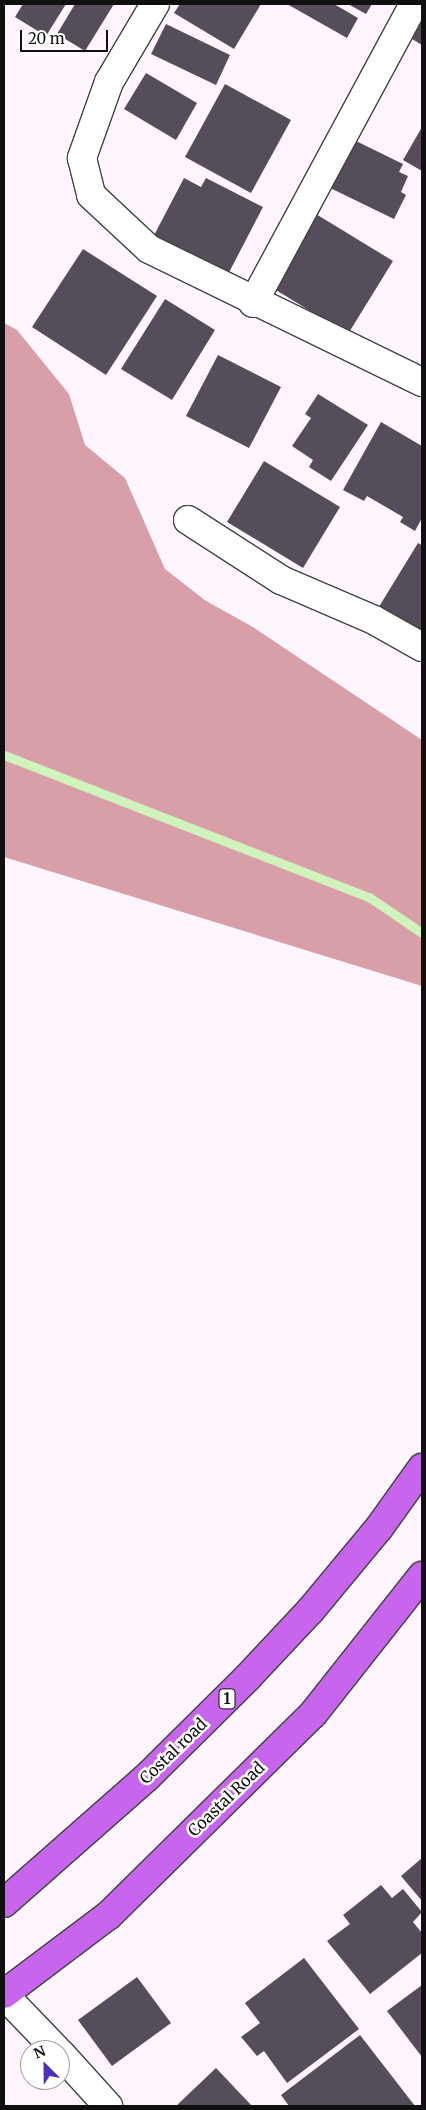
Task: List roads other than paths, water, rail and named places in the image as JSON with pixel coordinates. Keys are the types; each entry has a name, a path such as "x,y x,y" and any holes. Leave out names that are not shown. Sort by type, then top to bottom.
{"highway":[{"name":"Costal road","path":"4,1904 147,1777 248,1678 323,1596 422,1468"},
{"name":"Coastal Road","path":"4,1994 109,1915 313,1714 422,1576"}],"street":[{"path":"155,4 109,82 82,158 91,195 149,249 253,303 422,382"},
{"path":"253,303 414,4"},
{"path":"188,520 281,580 374,620 422,648"},
{"path":"4,1994 48,2040"},
{"path":"70,2064 108,2106"}],"waterway":[{"path":"4,755 369,897 422,933"}]}
